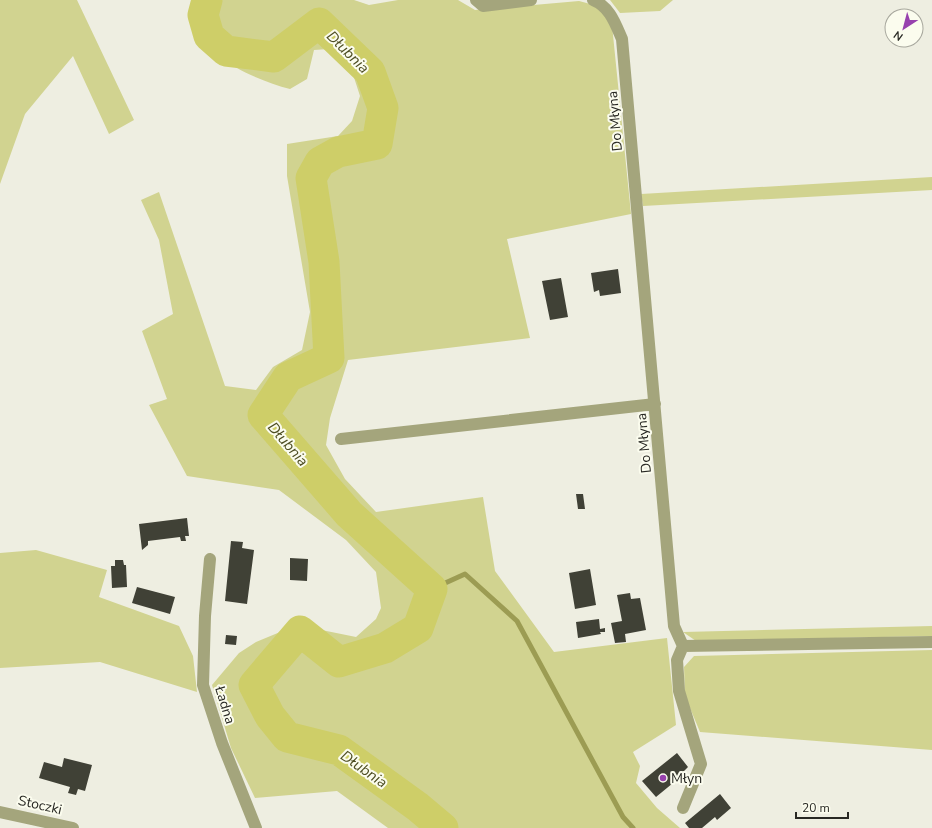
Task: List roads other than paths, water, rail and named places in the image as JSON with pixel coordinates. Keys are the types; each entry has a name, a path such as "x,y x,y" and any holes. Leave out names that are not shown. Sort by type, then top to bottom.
{"street":[{"path":"476,0 483,6 531,0"},
{"name":"Do Młyna","path":"593,0 601,3 612,15 622,39 674,626 683,646"},
{"path":"341,439 655,404"},
{"name":"Ładna","path":"210,559 205,616 203,685 222,743 256,828"},
{"path":"684,808 701,764 679,691 677,660 683,646 932,642"},
{"name":"Stoczki","path":"0,812 73,828"}],"waterway":[{"name":"Dłubnia","path":"207,0 203,15 209,36 226,51 274,57 319,23 370,72 383,108 377,144 338,152 320,162 311,178 324,262 329,358 288,377 263,415 349,514 432,589 418,628 385,648 339,662 300,631 254,685 270,716 287,737 339,750 418,807 443,828"},
{"path":"432,589 465,574 517,621 623,817 633,828"}],"place":[{"name":"Młyn","path":"663,778"}]}
